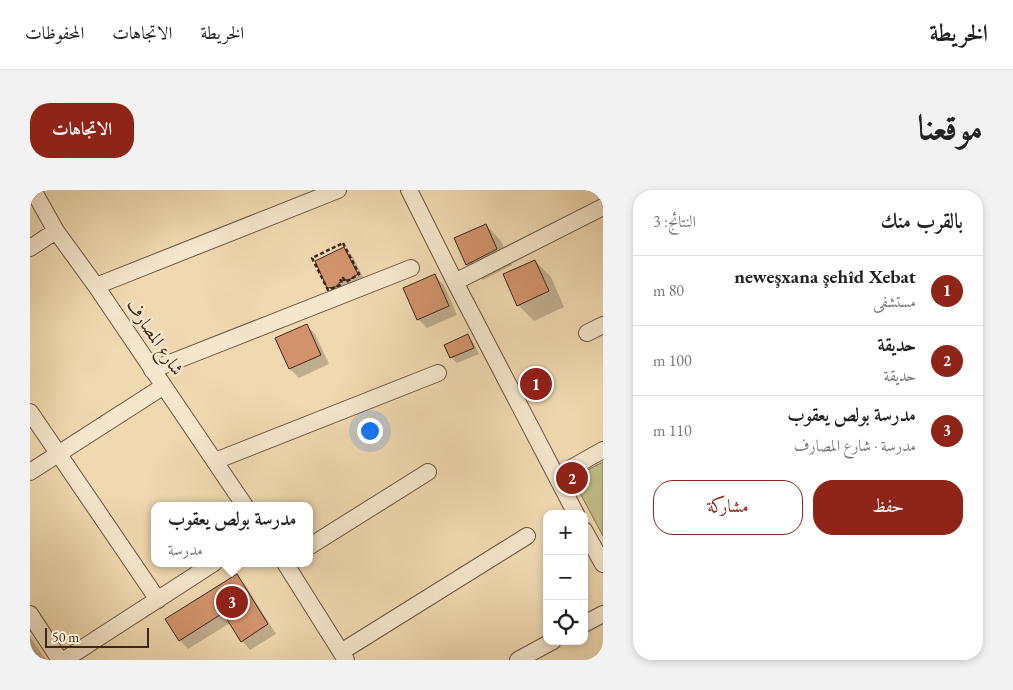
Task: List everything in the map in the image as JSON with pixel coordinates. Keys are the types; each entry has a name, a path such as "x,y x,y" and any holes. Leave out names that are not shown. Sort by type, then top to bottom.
{"street":[{"name":"شارع المصارف","path":"33,190 56,231 96,286 242,502"},
{"path":"96,286 338,190"},
{"path":"409,190 574,510"},
{"path":"455,282 603,207"},
{"path":"30,248 56,231"},
{"path":"152,370 411,268"},
{"path":"587,333 603,324"},
{"path":"215,461 438,373"},
{"path":"30,472 164,386"},
{"path":"30,412 158,600"},
{"path":"557,476 603,450"},
{"path":"313,544 428,472"},
{"path":"288,567 344,656 527,536"},
{"path":"588,537 603,564"},
{"path":"64,660 208,567"},
{"path":"30,614 60,660"},
{"path":"588,622 603,614"},
{"path":"518,660 546,645"}],"path":[{"path":"343,243 358,274 346,282 343,278 340,279 342,283 340,285 328,290 312,258 343,243"}],"shaded area":[{"path":"603,462 603,536 572,478"}],"building":[{"path":"486,224 497,249 466,265 454,238"},
{"path":"344,247 358,274 351,279 341,281 336,287 327,288 315,261"},
{"path":"535,260 549,291 517,306 503,274"},
{"path":"435,274 449,306 417,320 403,288"},
{"path":"307,324 321,355 289,369 275,338"},
{"path":"468,334 474,348 450,358 444,345"},
{"path":"237,574 268,624 241,642 223,613 179,641 165,619"}],"place":[{"name":"neweşxana şehîd Xebat","path":"536,384"},
{"name":"حديقة","path":"572,478"},
{"name":"مدرسة بولص يعقوب","path":"232,602"}]}
